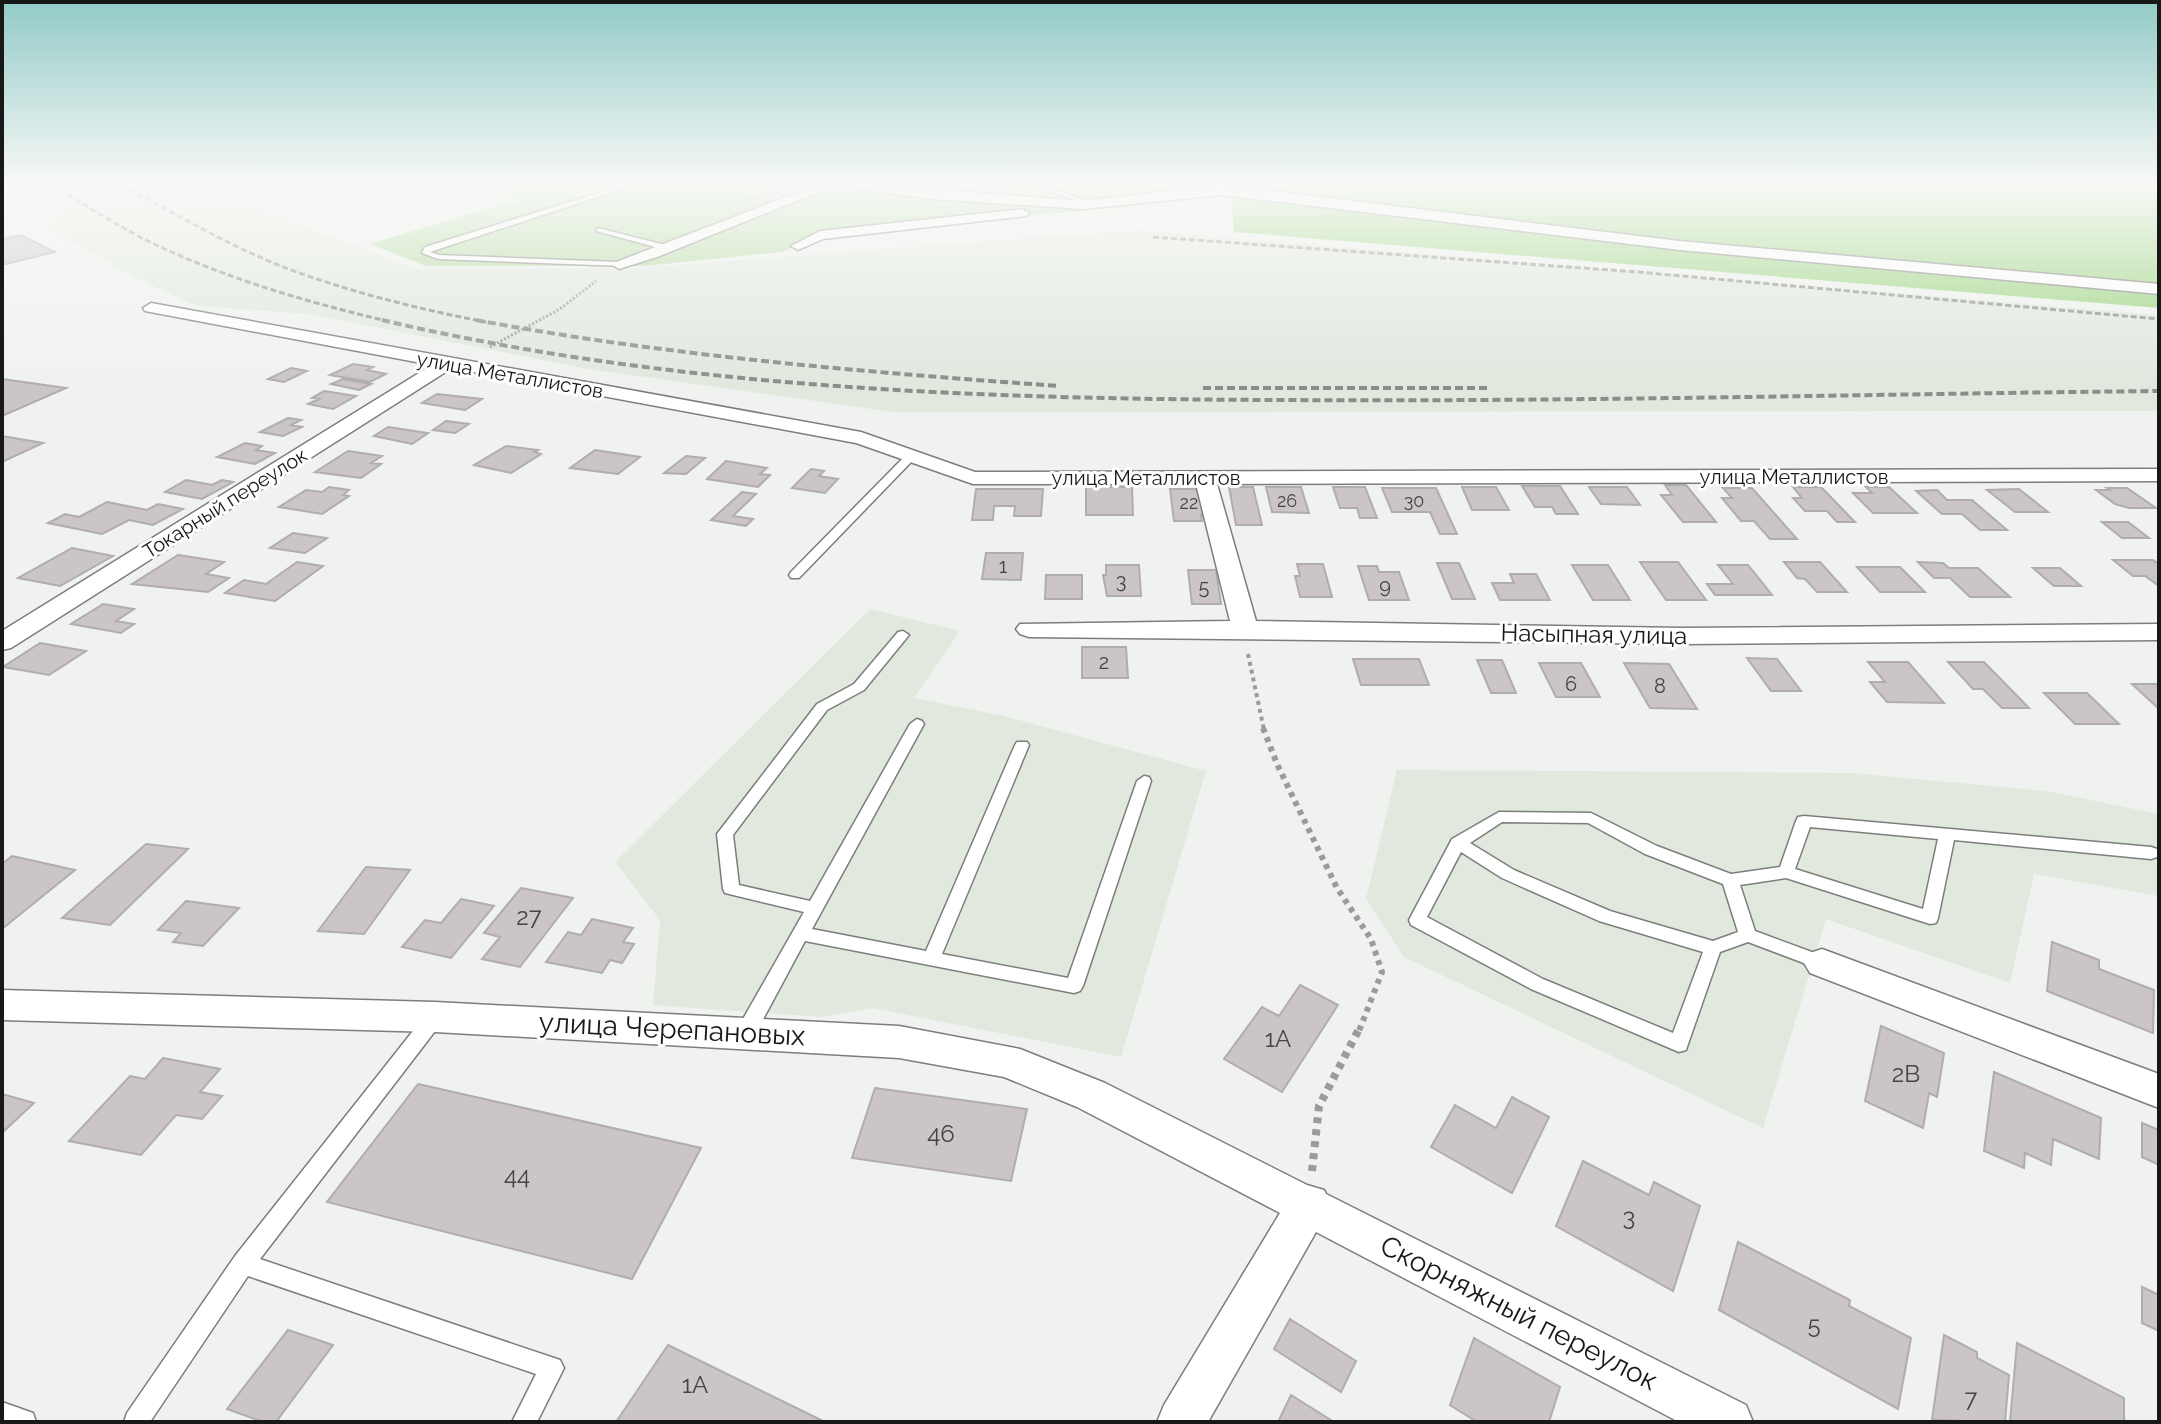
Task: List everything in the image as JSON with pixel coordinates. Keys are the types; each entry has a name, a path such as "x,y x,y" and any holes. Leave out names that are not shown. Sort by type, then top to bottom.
{"street":[{"path":"619,264 656,251"},
{"path":"1737,251 2159,289"},
{"name":"улица Металлистов","path":"151,308 861,438 973,478 2159,475"},
{"name":"Токарный переулок","path":"2,642 453,364"},
{"path":"1205,478 1245,629"},
{"name":"Насыпная улица","path":"1029,629 1668,636 2159,632"},
{"path":"1822,963 2159,1091"},
{"name":"улица Черепановых","path":"2,1005 435,1017 899,1042 1007,1061 1091,1095 1309,1204"},
{"path":"1181,1422 1309,1204"},
{"name":"Скорняжный переулок","path":"1309,1204 1729,1422"}],"lane":[{"path":"427,251 438,257 619,264"},
{"path":"795,575 911,456"},
{"path":"816,909 731,889 725,834 822,707 859,687 903,635"},
{"path":"746,1032 917,724"},
{"path":"931,959 1022,745"},
{"path":"802,934 1074,986 1144,781"},
{"path":"1713,948 1679,1044 1537,984 1417,920 1458,843 1499,817 1591,818 1651,850 1730,880 1786,872 1930,918 1947,834"},
{"path":"1786,872 1804,821 2151,853"},
{"path":"1458,843 1508,874 1605,916 1713,948 1748,935 1822,963"},
{"path":"1730,880 1748,935"},
{"path":"136,1422 243,1264 435,1017"},
{"path":"243,1264 552,1368 524,1422"},
{"path":"2,1414 24,1422"}],"path":[{"path":"453,364 560,309 619,264"},
{"path":"1245,629 1259,716 1277,764 1337,888 1371,939 1382,972 1354,1043 1319,1106 1309,1204"}],"shaded area":[{"path":"90,251 370,251 416,269 635,268 854,251 1396,251 2159,315 2159,411 894,412 588,369 309,314 196,306 136,278"},
{"path":"870,609 960,631 914,698 1004,716 1206,771 1121,1057 873,1008 822,1017 653,1005 660,920 615,862"},
{"path":"1397,770 1851,773 2046,791 2159,814 2159,896 2034,874 2010,983 1826,919 1763,1128 1404,957 1366,899"}],"green space":[{"path":"389,251 783,251 644,266 426,266"},
{"path":"1471,251 2159,251 2159,308"}],"building":[{"path":"2,251 55,252 2,265"},
{"path":"353,364 373,367 367,370 386,374 370,382 330,375"},
{"path":"291,368 307,371 284,382 268,379"},
{"path":"2,379 66,388 2,416"},
{"path":"343,379 371,384 359,390 331,384"},
{"path":"324,391 356,396 333,409 308,404 319,399 312,398"},
{"path":"437,394 482,399 465,410 422,403"},
{"path":"288,418 301,420 291,425 302,427 283,436 260,432"},
{"path":"446,421 469,424 455,433 433,430"},
{"path":"388,427 428,433 412,444 374,436"},
{"path":"2,436 43,443 2,462"},
{"path":"245,443 262,446 256,450 275,453 255,464 217,457"},
{"path":"506,446 538,450 534,452 541,454 511,473 474,465"},
{"path":"595,450 640,457 618,474 570,468"},
{"path":"348,451 382,456 371,463 381,464 361,478 315,472"},
{"path":"686,456 705,458 686,474 664,473"},
{"path":"726,461 767,468 760,474 770,475 758,487 707,479"},
{"path":"811,469 824,471 819,476 838,479 825,493 792,488"},
{"path":"186,480 212,485 222,480 233,482 202,499 165,492"},
{"path":"1665,485 1686,485 1716,522 1683,522 1661,495 1672,495"},
{"path":"1522,486 1560,486 1578,514 1556,514 1552,507 1535,507"},
{"path":"329,487 349,490 343,495 349,496 322,514 279,507 306,490 322,492"},
{"path":"1086,487 1132,487 1133,515 1086,515"},
{"path":"1229,487 1253,487 1262,525 1236,525"},
{"path":"1266,487 1301,487 1309,513 1272,512"},
{"path":"1333,487 1365,487 1377,518 1360,518 1357,508 1340,508"},
{"path":"1462,487 1496,487 1509,510 1472,510"},
{"path":"1589,487 1627,487 1640,505 1601,504"},
{"path":"1793,487 1821,487 1855,522 1837,522 1827,511 1805,511 1793,498 1802,498"},
{"path":"1866,487 1889,487 1917,513 1873,513 1853,493 1872,493"},
{"path":"1382,488 1436,488 1457,534 1440,534 1430,512 1392,512"},
{"path":"1723,488 1752,488 1797,539 1770,539 1754,521 1741,521 1722,498 1732,498"},
{"path":"2107,488 2127,488 2156,508 2129,508 2115,504 2096,490 2110,490"},
{"path":"976,489 1043,489 1041,516 1014,516 1015,506 994,506 993,520 972,520"},
{"path":"1170,489 1204,489 1208,515 1201,515 1202,521 1174,521"},
{"path":"2019,489 2048,512 2015,512 1987,490"},
{"path":"1937,490 1947,500 1972,500 2007,530 1980,530 1962,514 1942,514 1916,491"},
{"path":"742,492 756,494 733,516 753,519 746,526 711,520"},
{"path":"107,502 147,510 158,504 183,509 153,525 129,520 102,534 48,523 65,514 79,517"},
{"path":"2102,522 2128,522 2149,538 2122,538"},
{"path":"293,533 327,538 305,553 270,548"},
{"path":"72,548 113,556 60,586 18,578"},
{"path":"986,553 1023,553 1021,580 982,579"},
{"path":"178,555 224,562 206,574 229,578 208,592 132,584"},
{"path":"2113,560 2153,560 2159,564 2159,586 2145,576 2133,576"},
{"path":"297,562 323,566 275,601 225,593 244,580 266,584"},
{"path":"1640,562 1678,562 1706,600 1666,600"},
{"path":"1784,562 1820,562 1847,592 1817,592 1805,579 1797,578"},
{"path":"1918,562 1943,563 1949,568 1978,568 2010,597 1970,597 1950,578 1934,578"},
{"path":"1437,563 1459,563 1475,599 1452,599"},
{"path":"1297,564 1323,564 1332,597 1300,597 1295,576 1300,576"},
{"path":"1106,565 1139,565 1141,596 1107,596 1103,575 1106,575"},
{"path":"1572,565 1608,565 1630,600 1593,600"},
{"path":"1718,565 1748,565 1772,595 1715,595 1707,584 1733,584"},
{"path":"1358,566 1377,566 1379,572 1399,572 1409,600 1369,600"},
{"path":"1857,567 1900,567 1925,592 1880,592"},
{"path":"2033,568 2060,568 2081,586 2054,586"},
{"path":"1188,570 1216,570 1221,604 1192,604"},
{"path":"1510,574 1536,574 1550,600 1500,600 1492,583 1514,583"},
{"path":"1046,575 1082,575 1082,599 1045,599"},
{"path":"103,604 134,609 116,621 134,624 121,633 71,624"},
{"path":"40,643 86,651 49,675 3,667"},
{"path":"1082,647 1126,647 1128,678 1082,678"},
{"path":"1747,658 1777,659 1801,691 1771,691"},
{"path":"1353,659 1419,659 1429,685 1361,685"},
{"path":"1477,660 1502,660 1516,693 1491,693"},
{"path":"1868,662 1908,662 1944,703 1887,702 1870,682 1885,682"},
{"path":"1948,662 1984,662 2029,708 2002,708 1983,689 1973,689"},
{"path":"1539,663 1581,663 1600,697 1556,697"},
{"path":"1624,663 1669,664 1697,709 1650,708"},
{"path":"2132,684 2159,684 2159,709 2146,697"},
{"path":"2044,693 2087,693 2119,724 2075,724"},
{"path":"146,844 188,849 110,925 62,918"},
{"path":"12,856 75,870 2,929 2,864"},
{"path":"366,867 410,870 364,934 318,931"},
{"path":"521,888 573,898 520,967 482,959 500,937 484,933"},
{"path":"461,899 494,906 451,958 402,947 425,920 441,923"},
{"path":"186,901 239,908 203,946 173,942 181,933 158,930"},
{"path":"592,919 633,928 623,942 634,944 622,963 610,960 602,973 546,962 568,932 581,935"},
{"path":"2052,942 2099,960 2099,969 2154,990 2153,1033 2047,991"},
{"path":"1300,985 1338,1005 1282,1092 1224,1059 1262,1007 1279,1016"},
{"path":"1881,1026 1944,1053 1937,1097 1929,1093 1923,1128 1865,1101"},
{"path":"163,1058 220,1069 200,1092 222,1096 202,1119 176,1115 141,1155 69,1141 130,1076 145,1079"},
{"path":"1994,1072 2101,1118 2099,1159 2053,1139 2051,1165 2025,1153 2024,1168 1984,1151"},
{"path":"418,1084 701,1148 632,1279 327,1202"},
{"path":"875,1088 1027,1109 1011,1181 852,1158"},
{"path":"2,1094 34,1103 2,1133"},
{"path":"1512,1097 1549,1117 1512,1193 1431,1147 1455,1105 1496,1128"},
{"path":"2142,1123 2159,1130 2159,1165 2142,1157"},
{"path":"1583,1161 1649,1195 1654,1182 1700,1206 1673,1291 1556,1226"},
{"path":"1738,1242 1850,1300 1849,1306 1911,1338 1898,1409 1719,1310"},
{"path":"2142,1287 2159,1295 2159,1331 2142,1323"},
{"path":"1290,1319 1356,1361 1341,1392 1274,1349"},
{"path":"288,1330 333,1345 276,1422 263,1422 227,1409"},
{"path":"1944,1335 1977,1352 1977,1358 2009,1375 2005,1422 1932,1420"},
{"path":"1474,1338 1560,1387 1549,1422 1477,1422 1450,1405"},
{"path":"2017,1343 2124,1398 2124,1420 2129,1422 2010,1422"},
{"path":"668,1345 825,1422 616,1422"},
{"path":"1291,1395 1334,1422 1278,1422"}],"railway":[{"path":"171,251 295,297 388,321"},
{"path":"248,251 335,285 480,321"},
{"path":"1353,251 1638,272 2159,319"},
{"path":"382,320 388,321"},
{"path":"476,320 480,321"},
{"path":"388,321 492,343 716,375 829,386 1056,397 1610,399 2159,391"},
{"path":"480,321 693,353 1059,386"},
{"path":"480,321 486,322"},
{"path":"1203,388 1487,388"}]}
